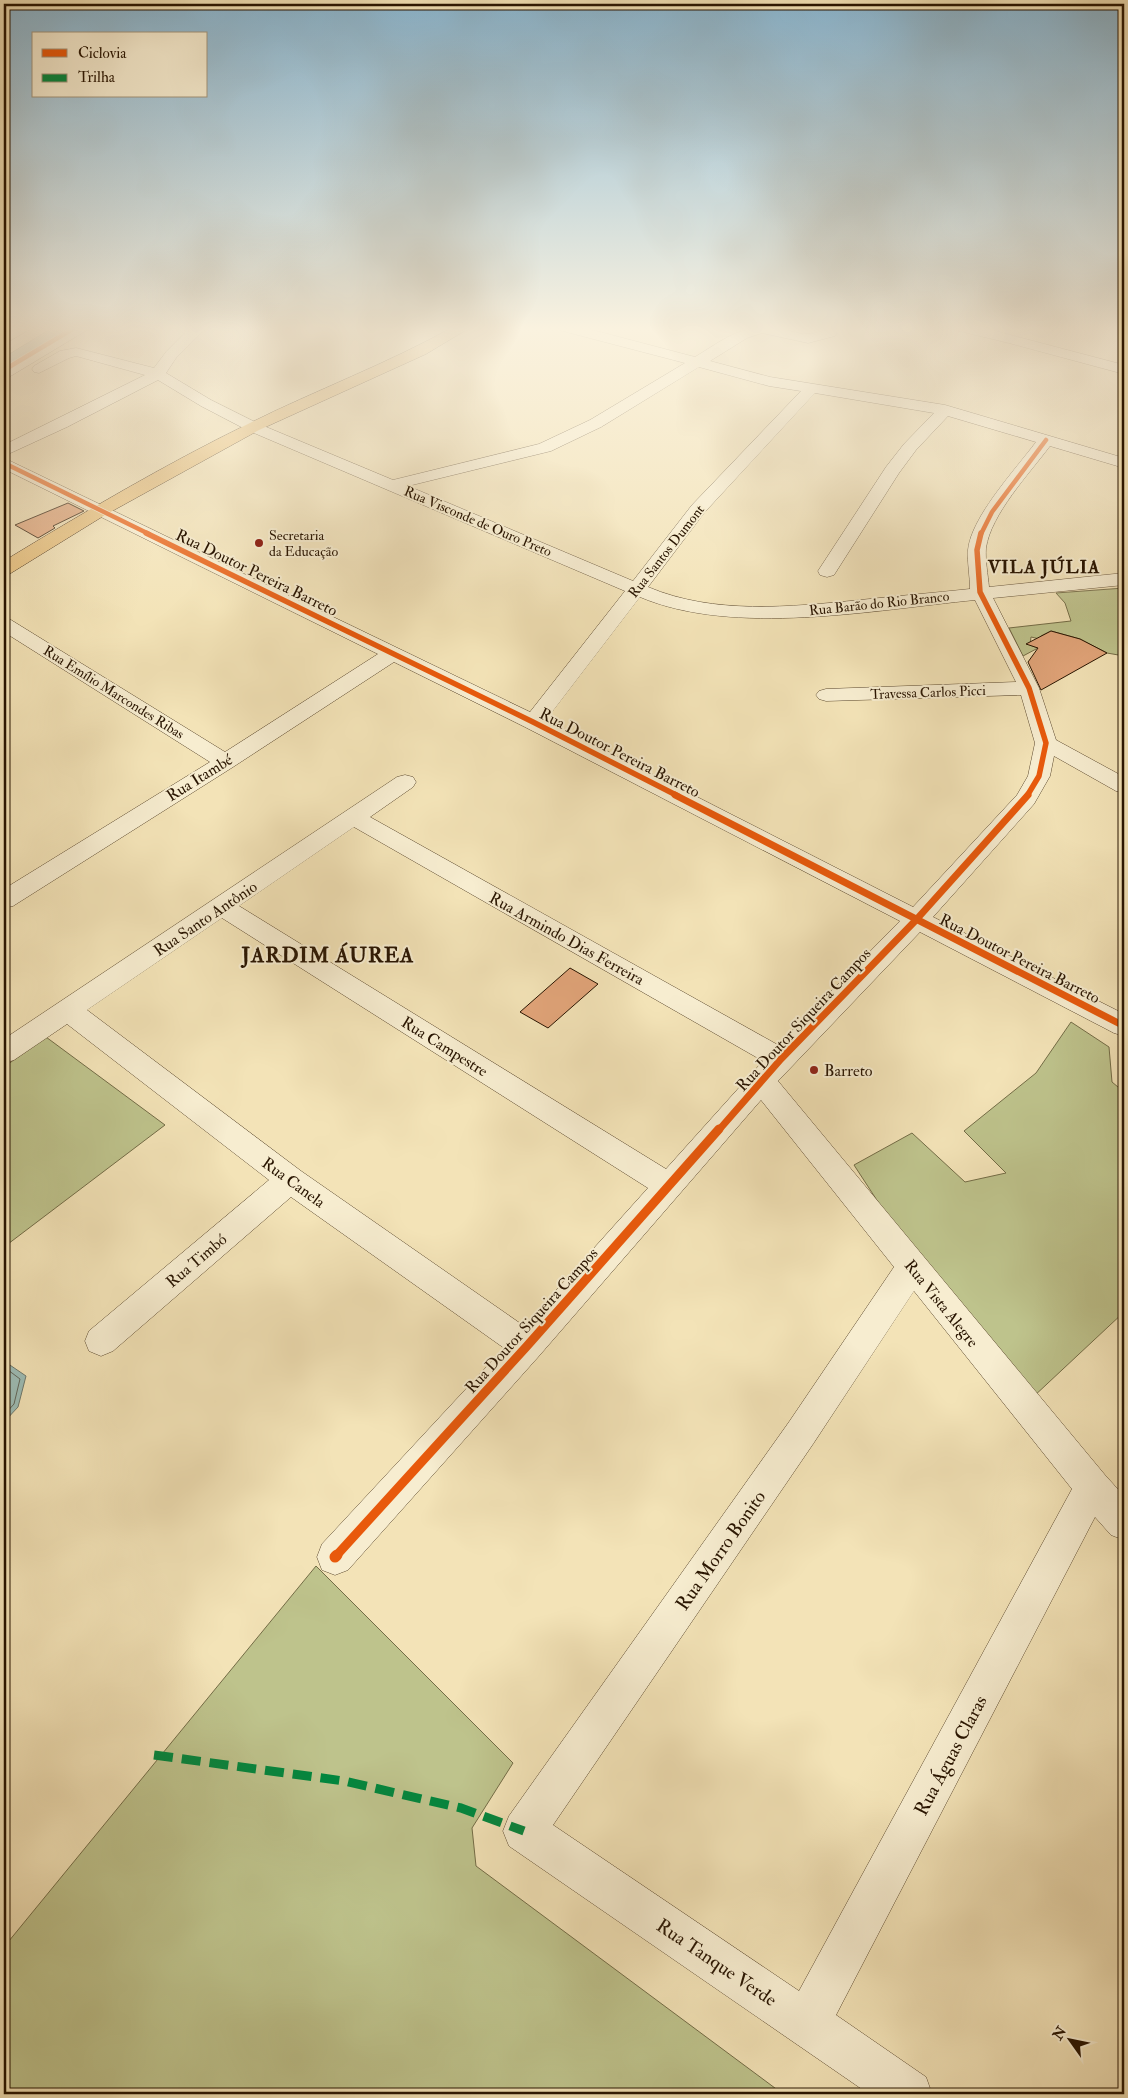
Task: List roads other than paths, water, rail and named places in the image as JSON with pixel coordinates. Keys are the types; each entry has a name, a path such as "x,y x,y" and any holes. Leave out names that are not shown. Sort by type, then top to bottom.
{"main road":[{"path":"4,569 100,511 257,425"}],"street":[{"path":"4,451 59,425"},
{"name":"Rua Visconde de Ouro Preto","path":"248,425 637,589"},
{"path":"392,485 544,448 567,439 593,425"},
{"name":"Rua Santos Dumont","path":"533,722 710,495 776,425"},
{"path":"827,571 892,471 910,447 931,425"},
{"path":"995,425 1124,463"},
{"name":"Rua Doutor Siqueira Campos","path":"335,1557 527,1346 772,1070 916,920 1026,799 1039,776 1046,743 1029,688 980,592 977,550 981,532 992,512 1046,440"},
{"name":"Rua Doutor Pereira Barreto","path":"4,463 533,722 1124,1026"},
{"name":"Rua Barão do Rio Branco","path":"637,589 658,598 690,606 732,611 791,612 1124,579"},
{"name":"Rua Emílio Marcondes Ribas","path":"4,624 225,762"},
{"name":"Rua Itambé","path":"4,900 225,762 393,653"},
{"name":"Travessa Carlos Picci","path":"826,695 1029,688"},
{"path":"1046,743 1124,786"},
{"name":"Rua Santo Antônio","path":"4,1053 405,782"},
{"name":"Rua Armindo Dias Ferreira","path":"353,817 772,1070"},
{"name":"Rua Campestre","path":"221,906 669,1186"},
{"name":"Rua Canela","path":"68,1010 290,1180 527,1346"},
{"name":"Rua Vista Alegre","path":"772,1070 912,1267 1092,1487 1124,1522"},
{"name":"Rua Timbó","path":"101,1341 290,1180"},
{"name":"Rua Morro Bonito","path":"524,1830 801,1433 912,1267"},
{"name":"Rua Águas Claras","path":"807,2023 1092,1487"},
{"name":"Rua Tanque Verde","path":"524,1830 909,2094"}],"water":[{"path":"4,1361 26,1376 18,1407 4,1422"}],"place":[{"name":"Secretaria da Educação","path":"259,543"},
{"name":"Barreto","path":"814,1070"}],"district":[{"name":"VILA JÚLIA","path":"1044,567"},
{"name":"JARDIM ÁUREA","path":"328,955"}]}
